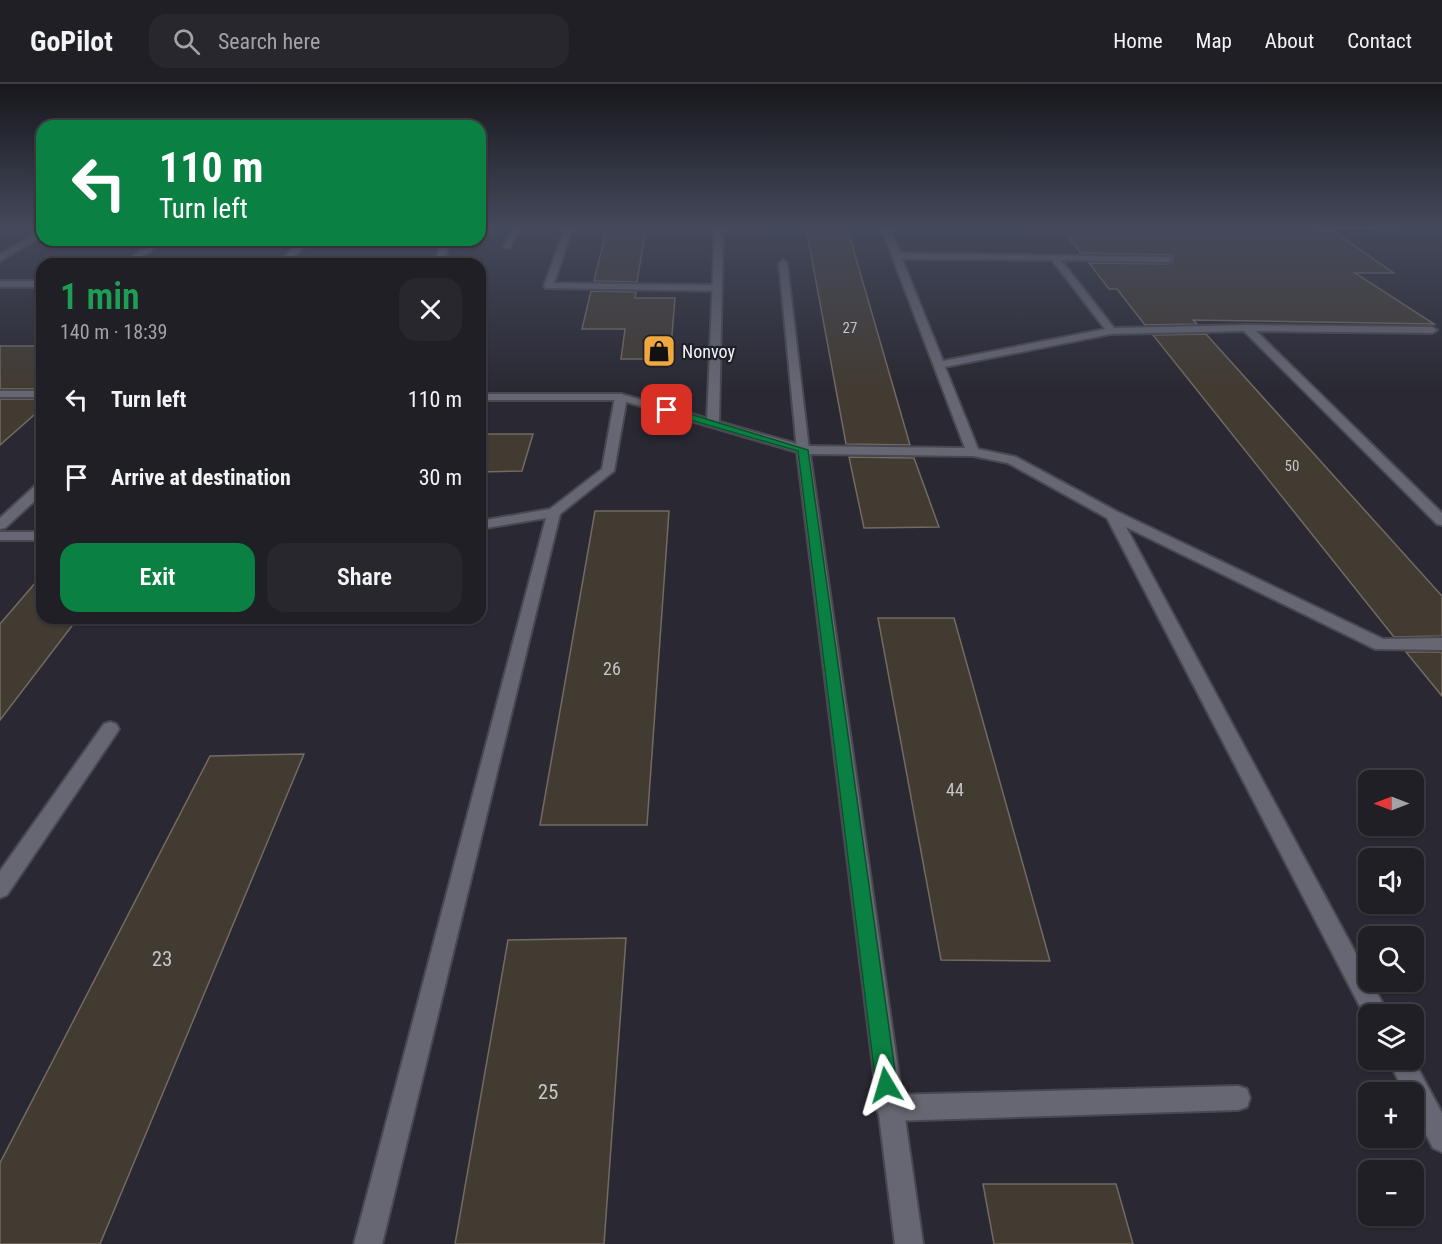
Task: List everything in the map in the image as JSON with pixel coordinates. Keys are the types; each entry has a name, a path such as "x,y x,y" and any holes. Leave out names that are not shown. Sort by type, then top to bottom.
{"street":[{"path":"551,281 549,286 717,288"},
{"path":"713,423 717,281"},
{"path":"785,281 803,450 909,1244"},
{"path":"906,281 974,452"},
{"path":"1073,281 1111,331"},
{"path":"0,284 36,284"},
{"path":"938,365 1111,331 1247,328 1432,330"},
{"path":"1247,328 1442,521"},
{"path":"0,394 36,394"},
{"path":"486,397 621,397 803,450 974,452 1012,459 1113,515 1381,645 1442,644"},
{"path":"486,524 554,512 608,471 621,397"},
{"path":"0,525 36,492"},
{"path":"368,1244 554,512"},
{"path":"1113,515 1371,1004"},
{"path":"0,536 36,536"},
{"path":"0,888 110,729"},
{"path":"1406,1070 1442,1139"},
{"path":"890,1108 1238,1098"}],"building":[{"path":"816,281 863,281 910,445 846,444"},
{"path":"1103,281 1368,281 1434,324 1193,320 1197,324 1145,325 1117,289 1109,289"},
{"path":"591,291 636,292 635,298 675,298 670,359 621,359 625,329 582,329"},
{"path":"1206,334 1442,596 1442,636 1394,637 1153,335"},
{"path":"0,346 36,346 36,389 0,389"},
{"path":"0,399 36,399 36,413 0,445"},
{"path":"486,434 533,434 522,471 486,472"},
{"path":"849,457 914,458 939,527 864,528"},
{"path":"595,511 669,511 647,825 540,825"},
{"path":"36,582 36,624 73,624 0,720 0,624"},
{"path":"878,618 954,618 1050,961 941,960"},
{"path":"1406,652 1442,652 1442,696"},
{"path":"304,754 100,1244 0,1244 0,1163 210,756"},
{"path":"626,938 604,1244 455,1244 508,940"},
{"path":"983,1184 1116,1184 1133,1244 994,1244"}],"place":[{"name":"Nonvoy","path":"659,351"}],"route":[{"path":"667,410 803,450 886,1085"}]}
